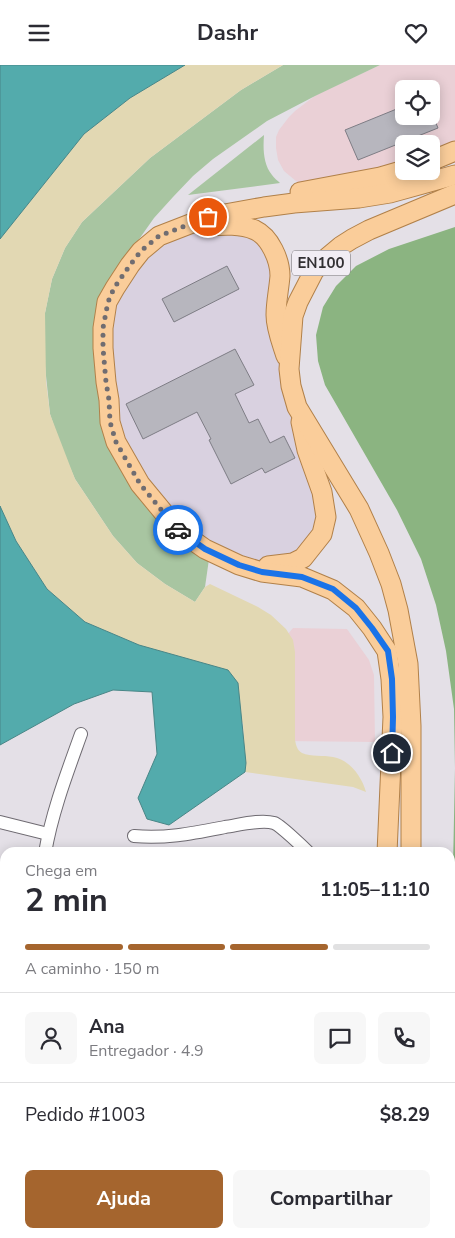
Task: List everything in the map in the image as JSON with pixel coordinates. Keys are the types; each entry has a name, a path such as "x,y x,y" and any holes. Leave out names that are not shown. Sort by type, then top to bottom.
{"main road":[{"path":"440,157 455,151"},
{"path":"387,847 393,717 392,679 388,651 356,608 333,589 302,577 262,572 239,565 205,549 178,530 140,484 116,442 110,422 103,328 108,302 114,288 130,265 141,251 180,220 207,211 242,203 395,173"},
{"path":"159,236 208,217 294,203 359,198 383,194 455,175"},
{"name":"EN100","path":"411,847 411,727 408,663 398,610 391,584 362,516 298,407 291,386 290,369 293,316 306,284 314,271 335,251 369,230 455,193"},
{"path":"159,236 210,226 227,225 256,231 270,244 278,261 280,275 276,323 290,369"},
{"path":"239,565 271,566 297,562 322,534 326,517 322,492 306,450 298,407"}],"street":[{"path":"45,847 60,793 81,734"},
{"path":"0,822 48,834"},
{"path":"134,836 148,838 176,836 247,823 266,822 276,823 302,847"}],"shaded area":[{"path":"380,65 455,65 455,148 440,154 440,135 395,135 395,170 313,190 296,181 284,171 278,160 276,148 276,137 279,130 295,111 316,95"},
{"path":"210,226 270,243 276,305 326,517 307,553 261,566 181,532 116,442 103,328 141,251"},
{"path":"293,628 347,629 369,660 374,675 375,742 282,741 283,640"}],"green space":[{"path":"283,65 380,65 267,121 213,159 193,176 154,218 135,245 115,288 106,382 140,484 210,552 205,587 195,602 165,584 137,563 113,536 75,479 61,447 50,414 43,347 45,313 52,279 65,248 82,222 150,158 241,90"},
{"path":"264,135 265,161 269,171 280,183 188,195"},
{"path":"455,227 455,768 454,709 446,651 436,605 421,559 397,510 325,385 318,361 316,335 323,307 336,286 356,266 389,249"},
{"path":"455,768 455,847 453,847"}],"sand":[{"path":"185,65 283,65 241,90 150,158 82,222 65,248 52,279 45,313 46,381 50,414 75,479 113,536 137,563 165,584 195,602 205,587 210,584 258,607 271,615 286,629 293,640 295,652 295,740 297,747 302,753 333,757 350,765 362,781 366,792 353,787 245,772 243,723 139,645 85,622 47,589 16,541 0,506 0,239 84,134 130,98"}],"water":[{"path":"0,65 185,65 130,98 84,134 0,239"},
{"path":"0,506 16,541 47,589 85,622 139,645 228,670 238,683 246,763 245,772 169,825 147,819 138,798 157,754 152,692 113,690 74,704 0,745"}],"building":[{"path":"395,110 395,125 437,125 438,128 420,135 395,135 395,145 358,160 345,130"},
{"path":"227,266 239,289 174,322 162,299"},
{"path":"235,349 254,385 235,394 249,423 258,419 270,443 284,436 295,458 265,473 262,468 231,484 197,412 143,439 126,404"}],"way so far":[{"path":"178,530 140,484 116,442 110,422 103,328 108,302 114,288 141,251 159,236 208,217"}],"route":[{"path":"178,530 205,549 239,565 262,572 302,577 333,589 356,608 388,651 392,679 392,753"}]}
